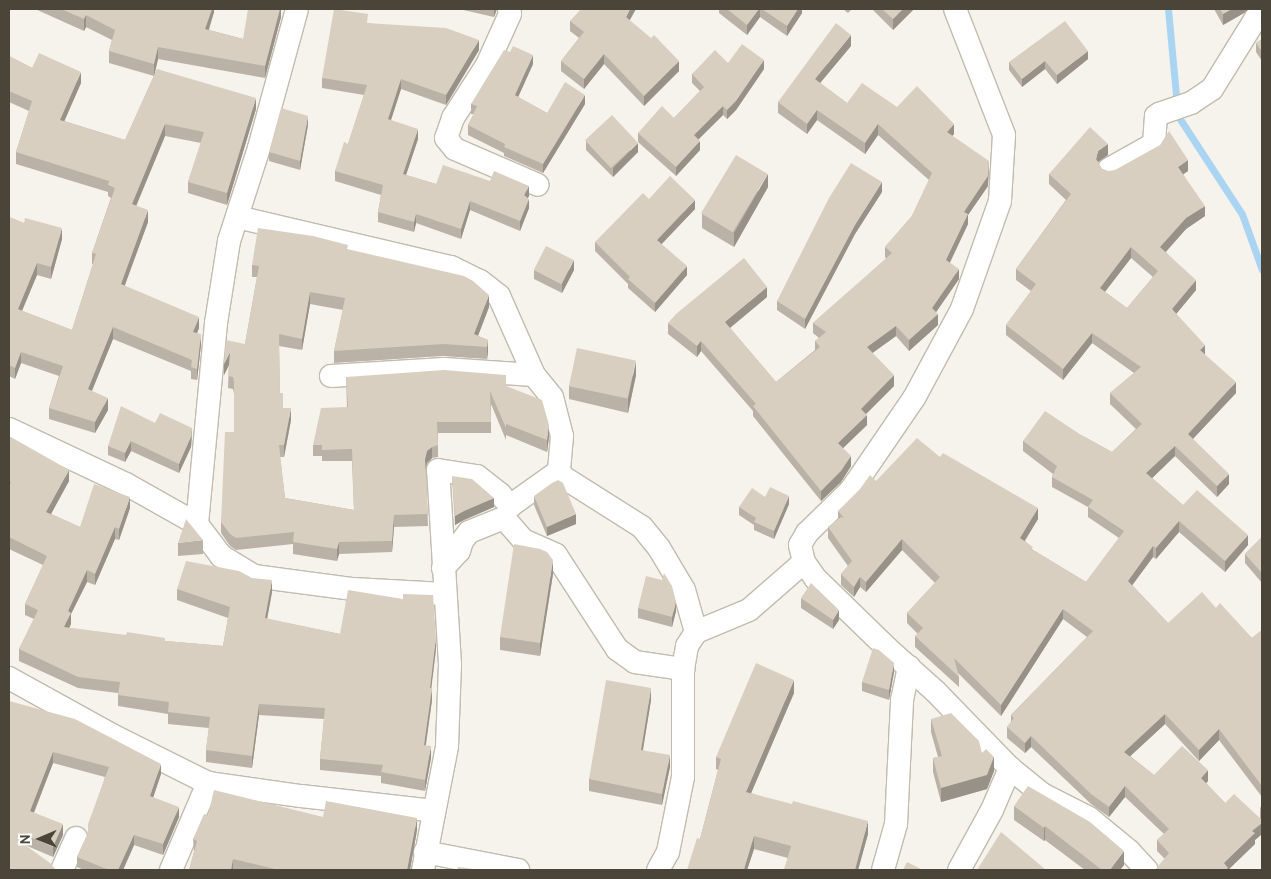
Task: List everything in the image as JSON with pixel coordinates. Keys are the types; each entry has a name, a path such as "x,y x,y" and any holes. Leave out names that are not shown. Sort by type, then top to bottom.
{"street":[{"path":"197,524 216,323 229,241 259,148 297,9"},
{"path":"509,9 510,14 487,65 452,118 446,138 455,149 538,184"},
{"path":"956,9 1004,135 1000,201 962,309 922,382 851,490 807,534 800,545 804,562 816,579 974,728 989,748 1010,768 1042,794 1089,818 1129,851 1147,870"},
{"path":"1109,169 1154,144 1156,116 1181,107 1212,89 1256,18 1262,12"},
{"path":"237,217 451,267 480,281 499,296 534,375 552,398 562,436 559,471 569,483 642,527 659,548 684,590 696,632"},
{"path":"331,376 444,369 534,375"},
{"path":"9,429 126,484 197,524 221,556 254,576 352,589 444,594"},
{"path":"518,870 424,861 447,746 450,664 444,594 438,470 477,476 500,494 510,506 559,471"},
{"path":"443,568 459,552 462,541 469,532 504,518 523,540 556,555 617,649 635,662 683,669"},
{"path":"658,870 668,852 683,778 683,669 687,646 696,632 748,610 804,562"},
{"path":"883,870 896,824 902,700 909,667"},
{"path":"9,678 112,735 208,783 434,811"},
{"path":"959,870 992,810 1010,768"},
{"path":"172,870 208,783"},
{"path":"62,870 76,838"}],"building":[{"path":"61,9 212,9 205,29 243,39 248,9 280,9 265,66 158,47 154,64 109,51 115,30 86,15 84,19"},
{"path":"334,9 368,14 367,23 446,28 479,40 446,95 401,79 388,119 418,129 403,174 436,184 443,165 490,181 494,171 529,186 524,195 529,199 520,221 470,201 461,229 416,214 414,222 378,212 383,185 335,171 344,142 348,144 367,85 322,78"},
{"path":"581,9 630,9 626,17 651,38 654,35 679,61 644,96 604,54 584,79 561,61 584,32 570,21"},
{"path":"727,9 759,9 747,25"},
{"path":"762,9 798,9 787,26"},
{"path":"882,9 903,9 893,19"},
{"path":"1220,9 1232,9 1223,14"},
{"path":"1065,21 1088,51 1057,75 1045,61 1022,79 1009,62"},
{"path":"836,23 851,35 815,79 847,103 862,83 897,107 917,86 954,124 947,132 989,161 988,176 964,212 968,214 946,260 959,269 932,308 938,314 909,340 896,326 867,347 894,375 861,409 867,415 838,443 851,456 841,471 821,491 753,406 756,404 701,341 697,346 668,323 676,314 744,258 767,287 725,322 776,382 820,347 815,341 826,332 813,323 892,253 885,247 912,216 932,173 878,124 865,143 817,110 807,124 778,102"},
{"path":"1262,39 1262,52 1256,43"},
{"path":"742,44 764,60 736,101 727,110 723,106 694,135 700,141 676,167 638,133 662,106 674,118 704,87 692,74 715,50 728,63"},
{"path":"513,46 533,55 515,95 547,113 565,82 585,95 543,164 504,147 505,144 468,125 477,106 471,104 504,50 510,52"},
{"path":"39,53 81,72 60,120 125,140 157,69 256,98 227,193 188,182 204,132 165,124 132,204 148,210 121,284 199,317 193,332 201,334 197,369 191,367 192,360 113,327 88,389 108,398 95,422 49,408 63,366 21,352 15,368 9,365 9,217 24,223 25,218 62,228 51,267 37,263 18,309 72,330 96,254 92,253 115,188 108,185 109,181 16,152 32,101 9,91 9,56 32,68"},
{"path":"281,108 308,116 300,161 269,152"},
{"path":"612,115 638,143 611,168 585,140"},
{"path":"1090,127 1108,144 1098,151 1096,159 1102,169 1108,171 1115,170 1160,145 1169,131 1188,160 1178,167 1205,206 1186,218 1160,247 1196,280 1172,309 1205,345 1200,350 1236,382 1188,434 1229,474 1217,486 1175,446 1146,473 1183,505 1197,490 1248,535 1225,561 1179,521 1156,548 1153,546 1128,581 1168,623 1202,592 1216,608 1220,603 1252,638 1262,630 1262,786 1219,729 1199,750 1165,714 1124,752 1154,775 1182,746 1208,770 1201,778 1225,803 1234,794 1262,820 1262,823 1252,831 1255,833 1224,863 1228,868 1225,870 1155,870 1169,853 1157,840 1169,829 1125,786 1109,807 1091,794 1031,736 1025,743 1007,727 1014,718 1011,715 1093,631 1063,609 1001,705 954,658 959,677 915,636 923,628 907,613 940,577 902,539 866,582 860,577 854,587 841,574 852,561 828,527 841,517 844,518 838,511 860,489 870,475 876,481 917,438 940,457 943,453 1038,508 1020,538 1033,547 1031,549 1086,582 1124,531 1088,507 1093,500 1052,477 1057,466 1023,441 1045,411 1081,435 1112,452 1142,424 1110,393 1141,367 1092,333 1063,369 1006,325 1036,284 1016,269 1071,194 1049,174","holes":["1131,247 1158,271 1127,308 1100,288"]},
{"path":"736,155 768,174 733,232 701,213"},
{"path":"851,163 882,182 855,225 805,319 777,301 829,198"},
{"path":"670,176 695,200 657,240 687,266 655,303 628,279 630,277 595,242 643,193 649,199"},
{"path":"258,228 313,236 348,245 347,249 464,276 489,295 474,334 488,340 487,347 443,344 334,351 345,298 310,292 302,339 279,334 280,393 283,393 283,408 291,408 284,445 279,445 285,498 354,510 352,449 322,450 322,445 313,445 321,408 348,407 346,377 444,370 506,375 506,386 542,400 549,425 547,440 506,424 506,428 490,391 491,422 437,422 438,445 427,451 425,459 428,514 394,515 392,541 339,542 337,549 293,542 294,532 236,538 230,534 221,522 225,432 234,432 234,382 233,377 228,376 230,352 224,364 226,340 245,344 259,266 252,265"},
{"path":"546,246 574,260 561,284 534,270"},
{"path":"577,348 636,360 628,399 569,386"},
{"path":"121,406 155,423 160,413 192,428 191,437 179,464 131,441 125,453 108,446"},
{"path":"9,436 69,470 46,512 80,527 94,484 130,497 119,529 115,527 95,574 87,570 68,611 71,613 64,627 126,635 127,632 165,638 165,641 223,646 230,607 177,589 186,561 239,571 252,578 272,580 265,618 340,634 348,590 403,599 403,594 433,595 436,637 430,688 432,688 424,745 431,746 425,780 381,772 383,765 320,759 325,708 259,704 252,756 206,750 210,717 168,712 169,702 118,695 120,682 78,677 19,649 38,610 25,604 47,556 9,537 9,487 11,482 9,481"},
{"path":"452,476 472,479 494,498 455,516"},
{"path":"558,480 563,483 576,514 547,527 534,496"},
{"path":"770,487 789,496 774,531 754,522 756,518 739,507 752,488 765,497"},
{"path":"186,519 203,540 178,543"},
{"path":"1262,537 1262,573 1245,554"},
{"path":"514,544 540,549 547,552 553,560 540,643 500,637"},
{"path":"664,573 672,586 676,602 672,617 638,608 646,576 662,580"},
{"path":"811,583 839,610 833,620 801,598"},
{"path":"873,648 879,650 894,663 889,690 862,682"},
{"path":"756,663 794,680 746,792 792,804 793,801 868,821 855,870 784,870 791,846 754,836 744,869 747,870 687,870 697,838 700,839 721,759 716,757"},
{"path":"606,680 651,688 641,750 670,755 662,794 589,779"},
{"path":"9,701 75,719 161,764 150,796 179,807 163,844 134,835 118,870 109,870 77,857 88,833 88,824 109,767 53,752 30,811 63,824 53,847 21,833 18,840 50,863 56,870 9,870"},
{"path":"951,713 979,741 982,753 986,749 994,757 987,775 941,788 933,758 942,756 931,719"},
{"path":"1028,786 1090,822 1124,851 1110,870 1102,870 1045,826 1044,828 1014,806"},
{"path":"214,790 323,817 326,801 417,818 407,870 279,870 233,859 231,870 189,870 197,841 193,839 204,814 208,815"},
{"path":"1001,832 1046,870 977,870"},
{"path":"907,862 923,870 903,870"},
{"path":"458,867 481,870 457,870"}],"waterway":[{"path":"1168,9 1178,116 1242,214 1262,270"}]}
